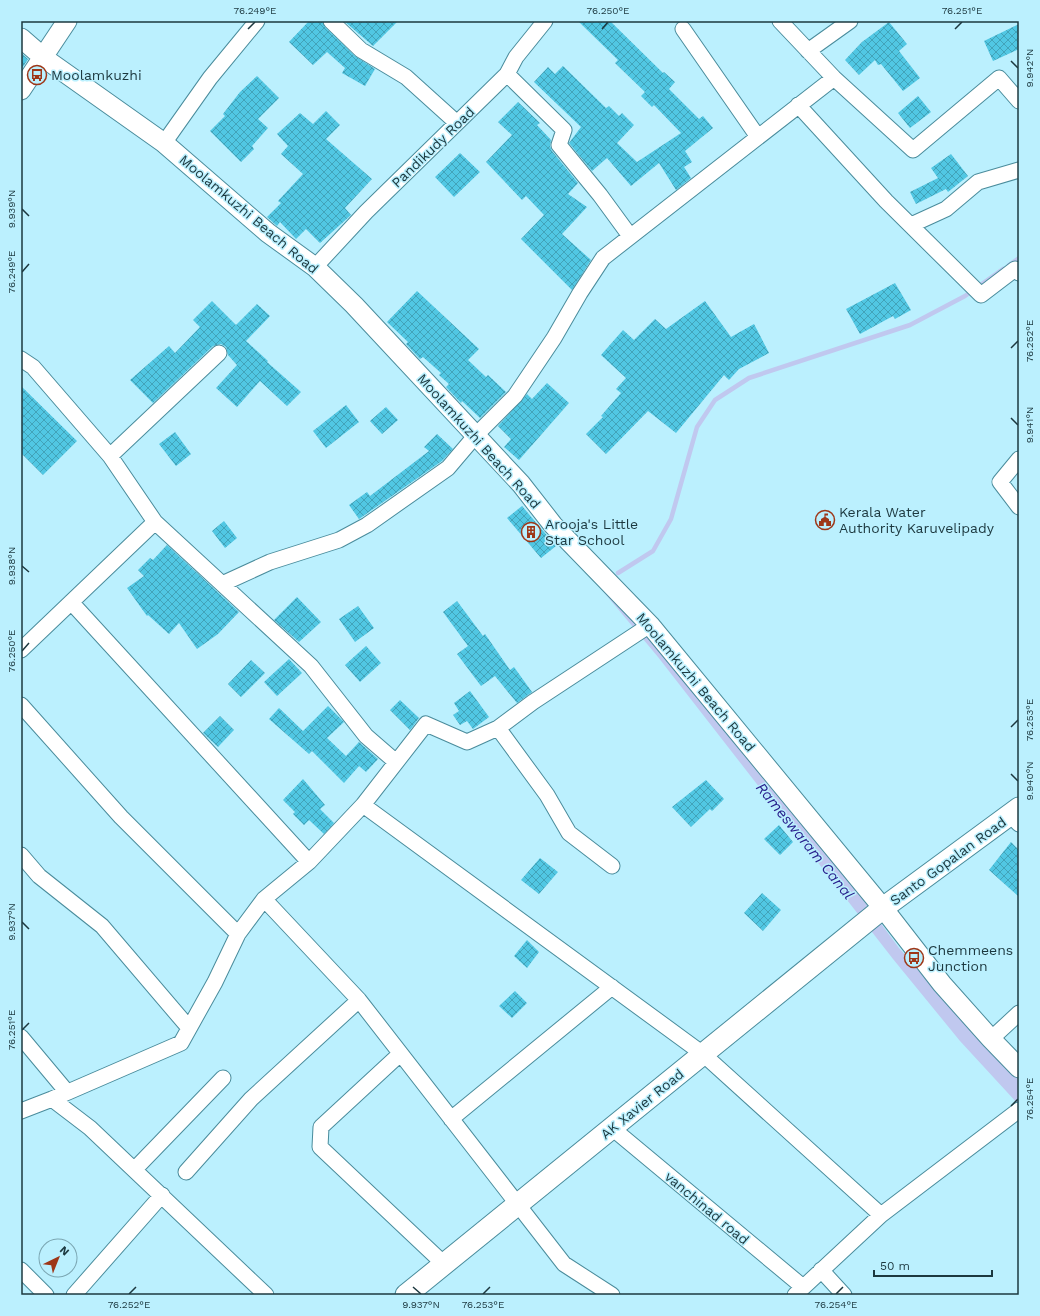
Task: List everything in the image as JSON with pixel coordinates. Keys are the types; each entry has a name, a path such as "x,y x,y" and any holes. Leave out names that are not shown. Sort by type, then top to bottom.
{"main road":[{"name":"Santo Gopalan Road","path":"881,911 1016,816"},
{"name":"AK Xavier Road","path":"406,1295 881,911"}],"street":[{"path":"21,90 44,58 67,21"},
{"path":"164,143 210,78 257,21"},
{"path":"331,21 361,50 406,77 457,123"},
{"name":"Pandikudy Road","path":"315,267 366,212 507,74 516,57 545,21"},
{"path":"780,21 834,78 913,150 999,78 1019,101"},
{"path":"808,51 850,21"},
{"path":"683,29 758,137"},
{"name":"Moolamkuzhi Beach Road","path":"21,38 44,58 164,143 268,233 315,267 354,305 521,484 553,525 644,629 942,984 990,1039 1019,1068"},
{"path":"507,74 564,130 559,145 600,195 630,236"},
{"path":"222,584 270,562 338,540 367,525 448,468 476,435 514,396 554,338 580,293 603,258 834,78"},
{"path":"798,105 886,202 981,295 1014,269 1019,272"},
{"path":"910,225 946,209 978,182 1019,170"},
{"path":"110,456 219,353"},
{"path":"21,359 33,367 110,456 155,522 311,666 366,736 396,762"},
{"path":"1019,459 1000,482 1019,507"},
{"path":"21,650 155,522"},
{"path":"71,602 309,862"},
{"path":"21,1110 52,1099 181,1043 238,934 264,899 309,862 363,805 426,724 467,742 498,728 533,702 644,629"},
{"path":"21,705 121,817 238,934"},
{"path":"498,728 547,795 569,833 612,866"},
{"path":"363,805 704,1054 881,1215"},
{"path":"21,855 39,876 102,926 190,1028"},
{"path":"264,899 359,1000 564,1264 612,1295"},
{"path":"451,1119 612,988"},
{"path":"186,1172 251,1099 359,1000"},
{"path":"990,1039 1019,1013"},
{"path":"21,1037 67,1092"},
{"path":"400,1054 321,1127 320,1147 444,1264"},
{"path":"135,1169 223,1078"},
{"path":"52,1099 90,1128 135,1169 266,1295"},
{"path":"799,1291 881,1215 1018,1111"},
{"name":"vanchinad road","path":"612,1128 799,1291"},
{"path":"74,1295 162,1195"},
{"path":"21,1270 46,1295"},
{"path":"821,1270 844,1295"}],"water":[{"name":"Rameswaram Canal","path":"480,444 658,647 865,902 899,948 976,1037 1019,1080 1019,1105 960,1041 893,959 658,657"}],"building":[{"path":"309,21 322,21 325,27 355,56 375,69 365,86 342,73 345,68 327,52 313,65 289,42"},
{"path":"344,21 398,21 373,46"},
{"path":"578,21 610,21 663,73 664,72 675,82 669,89 699,119 703,116 713,128 685,151 692,162 684,167 691,178 676,190 659,163 631,186 607,158 592,171 569,143 581,127 534,82 548,67 555,74 563,66 606,108 609,106 619,116 622,113 634,125 617,143 637,162 681,133 654,105 652,107 641,96 645,92 615,63 618,60"},
{"path":"889,22 907,44 899,51 920,78 903,91 881,64 878,65 875,60 859,75 845,60 862,42"},
{"path":"1019,24 1019,49 993,61 984,41"},
{"path":"21,53 28,59 21,70"},
{"path":"257,76 279,98 258,119 268,128 252,146 254,149 241,162 210,131 225,116 223,114 240,92"},
{"path":"918,96 931,112 910,128 898,113"},
{"path":"518,102 540,123 537,125 551,140 550,146 552,151 578,183 568,194 587,207 562,234 591,260 572,290 521,239 544,215 526,196 522,200 486,162 512,135 498,122"},
{"path":"326,111 340,125 326,139 372,179 345,208 351,215 320,243 306,229 296,239 280,222 277,226 267,217 281,203 278,201 303,174 281,154 288,146 277,134 300,113 313,124"},
{"path":"460,153 480,172 454,197 435,177"},
{"path":"951,154 968,176 948,192 946,189 916,204 910,192 938,178 931,168"},
{"path":"895,283 911,310 895,319 893,316 860,334 846,309"},
{"path":"417,291 479,349 468,360 486,377 488,375 506,392 480,418 462,401 461,403 446,387 449,384 439,375 441,373 423,357 420,359 406,344 408,342 387,322"},
{"path":"212,301 236,325 257,304 270,316 246,341 301,392 287,406 260,381 237,407 216,388 237,365 228,355 226,347 221,344 213,346 153,403 130,380 169,346 175,353 200,327 193,320"},
{"path":"705,301 731,337 754,324 769,353 739,369 729,380 724,375 676,433 648,411 606,454 586,434 603,417 601,416 621,393 616,389 626,378 601,355 623,330 634,340 655,319 666,329"},
{"path":"547,383 569,403 519,460 504,447 511,439 498,426 527,394 532,399"},
{"path":"21,386 77,441 43,475 21,453"},
{"path":"346,405 359,422 326,448 313,431"},
{"path":"386,407 398,420 382,434 370,421"},
{"path":"175,432 191,454 176,466 159,444"},
{"path":"437,434 453,449 442,461 359,519 349,505 367,492 370,496 429,451 424,447"},
{"name":"Arooja's Little Star School","path":"522,506 556,546 541,558 507,518"},
{"path":"224,521 237,538 225,548 212,531"},
{"path":"167,545 239,612 218,634 197,649 179,623 169,634 148,615 147,616 127,588 144,576 138,570 150,558 153,560"},
{"path":"297,597 321,622 299,642 274,620"},
{"path":"457,601 483,636 485,634 510,670 514,667 532,692 517,703 495,676 481,686 457,654 468,646 443,612"},
{"path":"358,606 374,628 355,642 339,619"},
{"path":"366,646 381,663 360,682 345,665"},
{"path":"289,659 302,673 277,696 264,682"},
{"path":"251,660 265,673 241,697 228,684"},
{"path":"470,691 489,717 473,729 467,721 460,725 453,715 459,711 454,703"},
{"path":"400,700 419,718 410,730 390,710"},
{"path":"328,706 344,722 327,738 346,756 359,742 378,759 366,772 359,766 344,783 312,751 309,754 269,719 279,708 303,731"},
{"path":"220,716 234,730 218,747 203,733"},
{"path":"303,779 325,805 320,809 334,823 324,834 309,820 304,825 293,814 295,812 283,800"},
{"path":"706,780 724,799 712,811 710,809 691,827 672,807"},
{"path":"779,825 793,842 780,855 764,839"},
{"path":"1011,842 1019,850 1019,897 989,870"},
{"path":"540,858 558,872 539,894 521,880"},
{"path":"762,893 781,910 763,931 744,913"},
{"path":"527,940 539,952 527,968 514,956"},
{"path":"515,991 527,1003 512,1018 499,1006"}],"waterway":[{"path":"1009,265 1019,258"},
{"path":"618,573 653,551 671,519 697,427 715,400 749,378 910,325 965,296 1003,269"}],"place":[{"name":"Moolamkuzhi","path":"37,75"},
{"name":"Kerala Water Authority Karuvelipady","path":"825,520"},
{"name":"Arooja's Little Star School","path":"531,532"},
{"name":"Chemmeens Junction","path":"914,958"}]}
